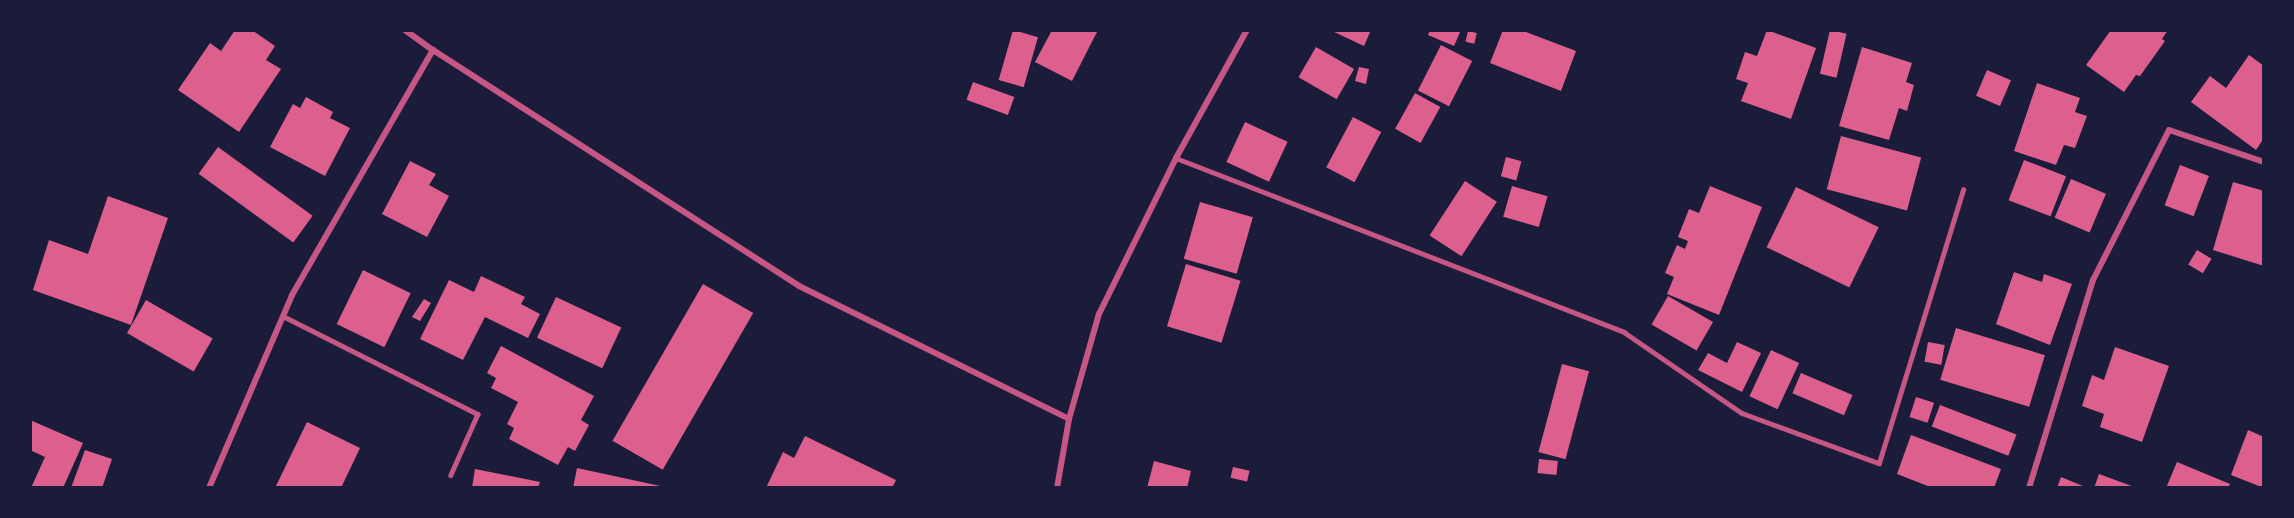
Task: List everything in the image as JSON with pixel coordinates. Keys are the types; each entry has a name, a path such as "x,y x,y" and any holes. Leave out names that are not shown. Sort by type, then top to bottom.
{"street":[{"path":"405,30 799,286 1069,419"},
{"path":"1057,488 1069,419 1099,314 1176,158 1247,30"},
{"path":"209,488 283,316 387,127 433,50"},
{"path":"2030,488 2093,280 2169,130 2264,162"}],"lane":[{"path":"1176,158 1624,332 1742,413 1879,463 1963,190"},
{"path":"283,316 478,414 451,475"}],"building":[{"path":"235,30 252,30 275,46 266,60 281,69 239,132 178,90 210,43 221,51"},
{"path":"1013,30 1038,37 1024,87 999,80"},
{"path":"1052,30 1098,30 1072,81 1035,62"},
{"path":"1330,30 1371,30 1364,46"},
{"path":"1430,30 1461,30 1454,46 1428,35"},
{"path":"1503,30 1521,30 1576,51 1561,91 1490,63"},
{"path":"1767,30 1816,48 1791,119 1741,101 1748,83 1736,79 1745,52 1757,56"},
{"path":"1830,30 1847,34 1836,78 1820,74"},
{"path":"2111,30 2168,30 2162,39 2165,41 2140,76 2136,75 2124,92 2086,65"},
{"path":"1468,31 1477,33 1474,44 1466,42"},
{"path":"1441,45 1472,61 1449,106 1418,90"},
{"path":"1316,47 1354,69 1337,99 1298,77"},
{"path":"1862,47 1912,63 1906,82 1914,85 1907,111 1899,108 1889,140 1839,126"},
{"path":"2249,55 2264,66 2264,138 2256,150 2191,102 2210,76 2226,88"},
{"path":"1359,67 1369,69 1366,84 1355,81"},
{"path":"1987,70 2011,80 2000,106 1976,96"},
{"path":"973,82 1014,97 1008,115 967,100"},
{"path":"2037,83 2080,98 2075,112 2087,116 2075,148 2064,145 2056,165 2014,151"},
{"path":"1415,93 1440,107 1420,143 1395,129"},
{"path":"306,97 333,112 330,118 350,128 325,176 270,147 293,104 300,108"},
{"path":"1353,117 1381,132 1354,182 1326,167"},
{"path":"1245,122 1288,142 1269,182 1226,162"},
{"path":"1841,136 1921,157 1907,211 1827,189"},
{"path":"218,147 313,216 293,242 199,174"},
{"path":"1506,157 1521,161 1516,180 1501,176"},
{"path":"2024,160 2066,176 2051,216 2009,200"},
{"path":"410,161 436,174 429,185 449,196 427,237 382,214"},
{"path":"2180,165 2209,176 2194,216 2165,205"},
{"path":"2071,179 2106,194 2090,233 2055,218"},
{"path":"1465,181 1497,202 1461,256 1430,236"},
{"path":"2233,182 2264,191 2264,266 2213,250"},
{"path":"1512,186 1548,196 1539,227 1503,217"},
{"path":"1710,186 1762,207 1719,315 1667,294 1674,277 1665,273 1677,245 1685,249 1688,241 1678,237 1689,209 1699,213"},
{"path":"1796,187 1879,227 1849,288 1767,247"},
{"path":"108,196 168,218 131,325 33,290 49,240 88,254"},
{"path":"1200,202 1253,217 1237,274 1184,259"},
{"path":"2197,250 2212,259 2203,273 2188,265"},
{"path":"1186,264 1241,281 1222,343 1167,326"},
{"path":"363,270 411,293 384,347 337,324"},
{"path":"2014,272 2042,282 2044,274 2072,284 2050,345 1996,324"},
{"path":"481,276 525,297 521,304 540,314 528,338 485,317 463,360 420,339 449,280 474,292"},
{"path":"703,284 753,313 663,470 612,441"},
{"path":"1668,296 1713,322 1697,351 1652,325"},
{"path":"556,297 621,327 602,368 537,338"},
{"path":"424,299 431,303 420,321 412,317"},
{"path":"146,300 213,338 194,371 127,333"},
{"path":"1956,328 2045,355 2029,407 1940,380"},
{"path":"1737,342 1761,353 1742,392 1698,370 1708,353 1727,363"},
{"path":"1928,342 1945,345 1941,365 1925,362"},
{"path":"501,346 594,396 581,420 589,425 575,451 568,447 558,465 509,439 514,428 507,424 518,402 491,388 496,378 487,373"},
{"path":"2115,347 2169,366 2142,442 2100,427 2104,414 2082,406 2092,375 2104,380"},
{"path":"1771,350 1799,363 1778,409 1749,396"},
{"path":"1562,364 1589,371 1565,459 1538,452"},
{"path":"1801,373 1853,395 1844,415 1792,393"},
{"path":"1916,397 1934,403 1928,423 1910,417"},
{"path":"1940,405 2017,434 2008,456 1932,426"},
{"path":"30,420 83,443 63,488 31,488 45,457 30,450"},
{"path":"307,422 360,448 341,488 275,488"},
{"path":"2248,430 2264,437 2264,488 2231,475"},
{"path":"1911,435 2001,469 1994,488 1933,488 1897,474"},
{"path":"805,436 896,480 892,488 766,488 783,452 794,458"},
{"path":"85,450 112,459 102,488 71,488"},
{"path":"1539,459 1558,461 1556,475 1538,473"},
{"path":"1154,461 1191,471 1187,488 1147,488"},
{"path":"2177,462 2230,484 2228,488 2166,488"},
{"path":"1233,467 1250,471 1247,482 1231,478"},
{"path":"577,468 665,487 573,488"},
{"path":"475,469 540,482 538,488 472,488"},
{"path":"2099,474 2137,488 2094,488"},
{"path":"2061,477 2083,486 2082,488 2057,488"}]}
